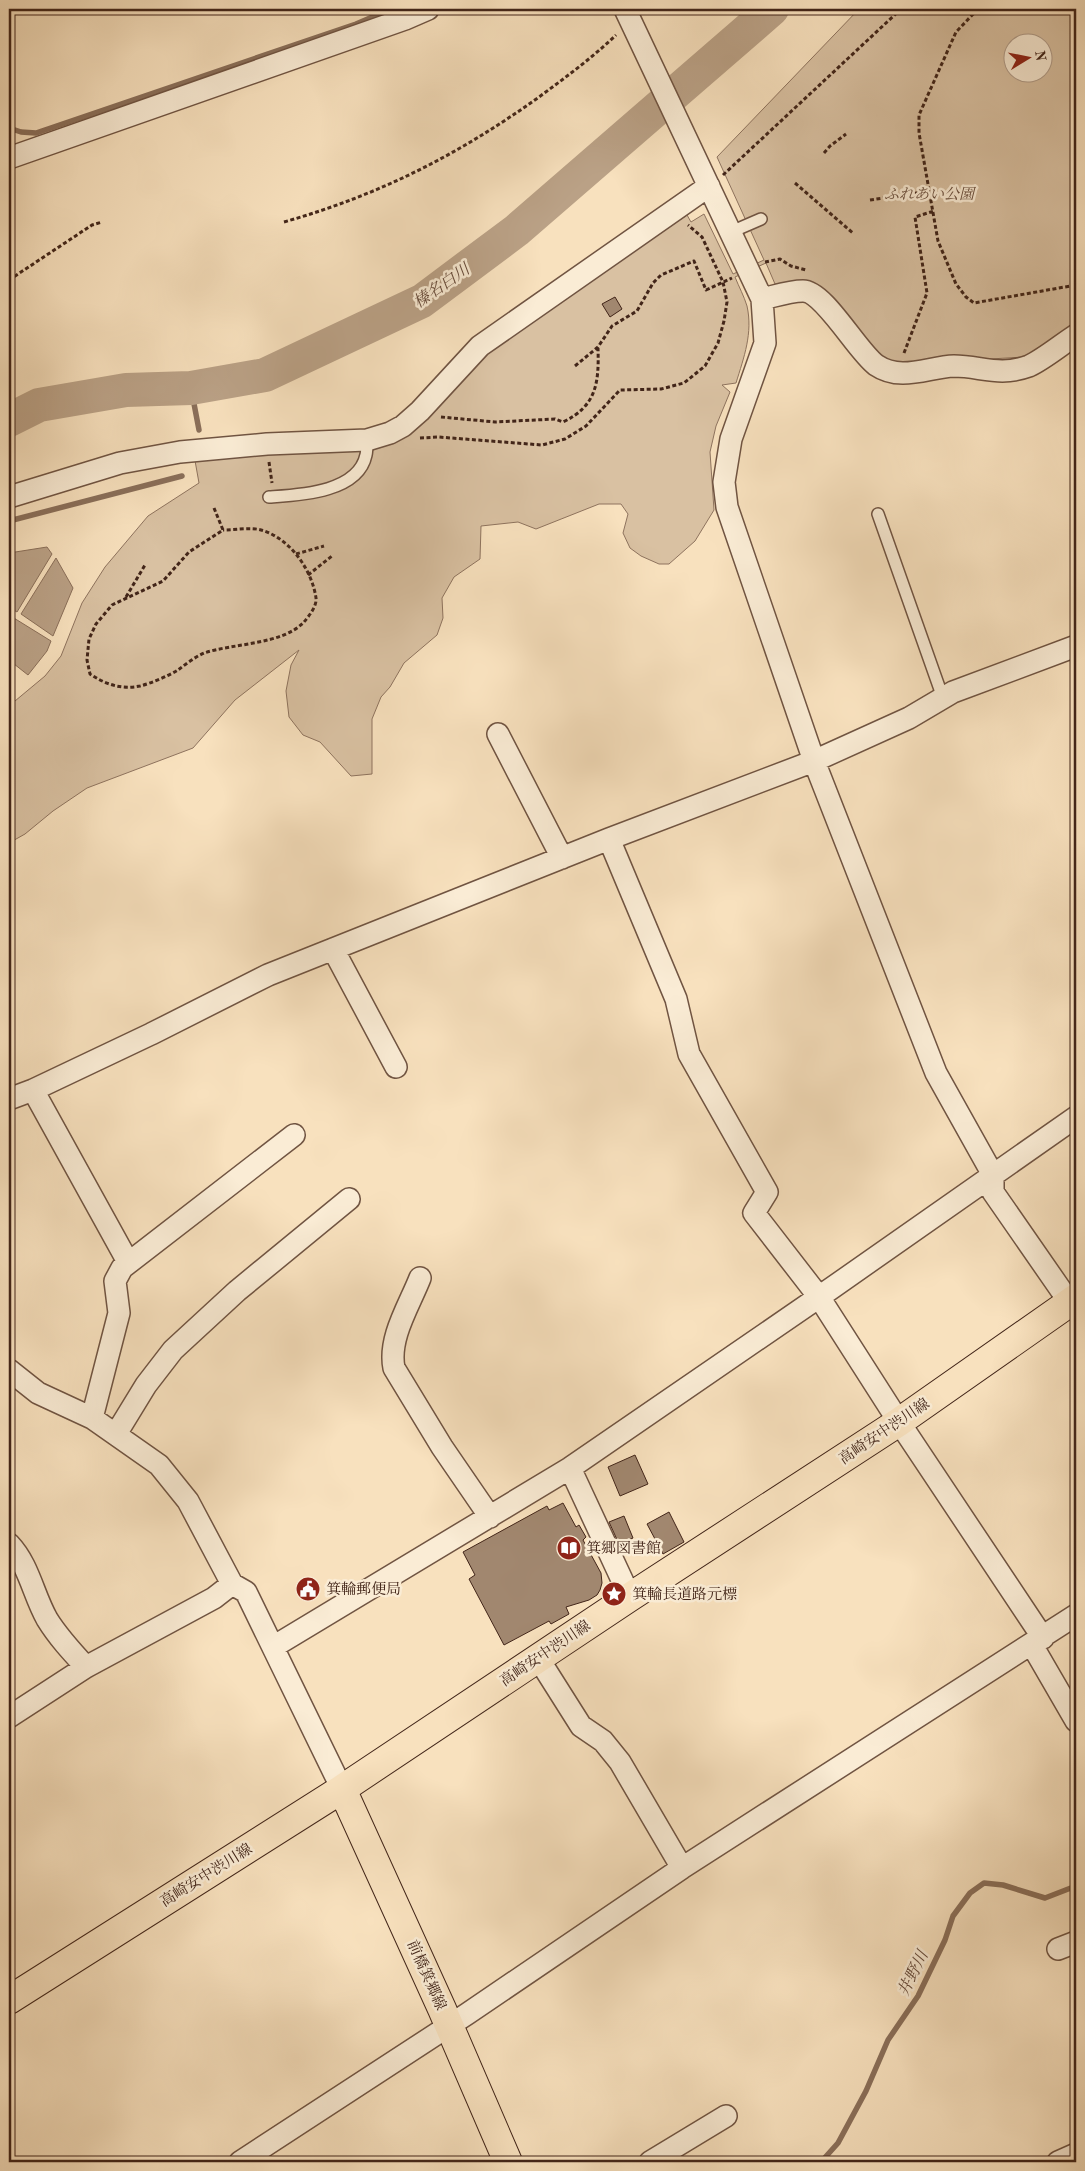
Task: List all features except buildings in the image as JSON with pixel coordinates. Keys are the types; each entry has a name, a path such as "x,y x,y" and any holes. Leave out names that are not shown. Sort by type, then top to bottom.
{"main road":[{"name":"高崎安中渋川線","path":"9,2000 342,1789 630,1597 899,1422 1073,1300"},
{"name":"前橋箕郷線","path":"342,1789 508,2162"}],"street":[{"path":"14,150 405,19 428,9"},
{"path":"630,19 711,181 731,232 762,299 765,343 731,439 724,482 727,507 814,761 936,1073 993,1174 993,1192 1073,1300"},
{"path":"9,497 120,464 180,452 267,444 367,440 397,429 420,411 480,346 711,181"},
{"path":"762,299 805,291 826,298 876,365 892,372 904,374 954,366 994,372 1029,366 1076,334"},
{"path":"9,1099 33,1090 151,1034 268,975 609,839 814,761 909,718 942,698 974,683 1076,646"},
{"path":"498,734 562,858"},
{"path":"609,839 676,999 689,1054 767,1192 754,1213 819,1298 899,1422 1032,1619 1037,1641 1076,1721"},
{"path":"333,949 396,1067"},
{"path":"33,1090 128,1262"},
{"path":"273,1647 570,1468 819,1298 1076,1117"},
{"path":"92,1418 119,1313 116,1281 122,1268 294,1135"},
{"path":"116,1434 146,1385 173,1350 237,1291 349,1199"},
{"path":"420,1278 394,1345 392,1357 394,1368 442,1447 490,1517"},
{"path":"9,1370 38,1393 92,1418 159,1465 188,1502 232,1584 246,1592 342,1789"},
{"path":"570,1468 630,1597"},
{"path":"9,1544 26,1567 46,1618 86,1667"},
{"path":"9,1716 86,1667 214,1598 232,1584"},
{"path":"240,2162 449,2026 682,1868 1076,1615"},
{"path":"538,1658 581,1726 603,1741 620,1762 682,1868"},
{"path":"650,2162 726,2116"},
{"path":"1058,2162 1076,2154"}],"lane":[{"path":"731,232 762,219"},
{"path":"269,497 310,494 342,483 358,472 366,457 367,440"},
{"path":"878,514 942,698"}],"path":[{"path":"711,181 901,9"},
{"path":"978,9 956,32 919,115 919,133 938,241 956,284 966,297 974,303 1076,285"},
{"path":"284,222 333,208 378,189 418,172 466,145 511,116 590,60 630,19"},
{"path":"824,153 846,134"},
{"path":"795,183 854,234"},
{"path":"870,200 930,190"},
{"path":"897,355 905,353 927,293 915,217 934,212"},
{"path":"397,429 403,438 438,437 542,445 564,439 586,426 620,390 668,388 684,383 706,366 718,343 727,302 723,282 702,237 684,221"},
{"path":"9,280 92,225 102,222"},
{"path":"760,264 780,259"},
{"path":"574,366 598,347 612,326 637,311 653,284 661,275 694,261 706,290 739,274"},
{"path":"435,415 452,419 495,422 555,419 563,422 587,406 597,385 599,374 598,347"},
{"path":"270,470 273,484"},
{"path":"214,508 224,530"},
{"path":"224,530 261,530 275,536 292,548 296,554 308,575 316,599 315,606 304,622 288,635 202,654 176,672 140,686 118,687 102,682 90,674 87,660 89,639 96,624 112,605 163,581 189,552 224,530"},
{"path":"296,554 324,546"},
{"path":"308,575 332,556"},
{"path":"126,598 145,565"}],"green space":[{"name":"ふれあい公園","path":"859,9 1076,9 1076,327 1041,351 1024,357 889,365 804,284 775,284 766,263 735,277 747,306 749,326 745,354 736,383 722,385 730,392 716,426 710,452 714,510 695,541 669,564 659,564 641,556 630,548 623,533 628,514 621,504 599,504 536,529 518,522 481,526 480,559 454,577 442,598 443,618 437,635 404,663 390,687 381,697 372,719 372,774 351,776 320,742 303,735 289,717 286,691 291,665 299,650 235,700 193,748 87,788 53,811 25,834 9,843 9,706 45,676 61,656 82,603 105,567 148,516 199,483 194,455 387,441 479,358 687,215 691,222 704,214 733,274 764,260 717,157"}],"shaded area":[{"path":"47,547 52,554 17,612 9,607 9,553"},
{"path":"56,558 73,588 53,636 21,614"},
{"path":"9,615 51,641 47,651 28,675 9,660"}],"waterway":[{"path":"9,128 21,132 36,133 356,24 391,9"},
{"name":"榛名白川","path":"9,420 39,405 126,390 191,388 265,375 422,301 517,230 772,9"},
{"path":"191,388 199,430"},
{"path":"9,521 182,476"},
{"name":"井野川","path":"821,2162 838,2143 866,2091 888,2040 918,1996 945,1940 953,1916 970,1893 984,1883 1003,1885 1045,1898 1076,1886"}],"place":[{"name":"箕郷図書館","path":"569,1548"},
{"name":"箕輪郵便局","path":"308,1589"},
{"name":"箕輪長道路元標","path":"614,1594"}]}
